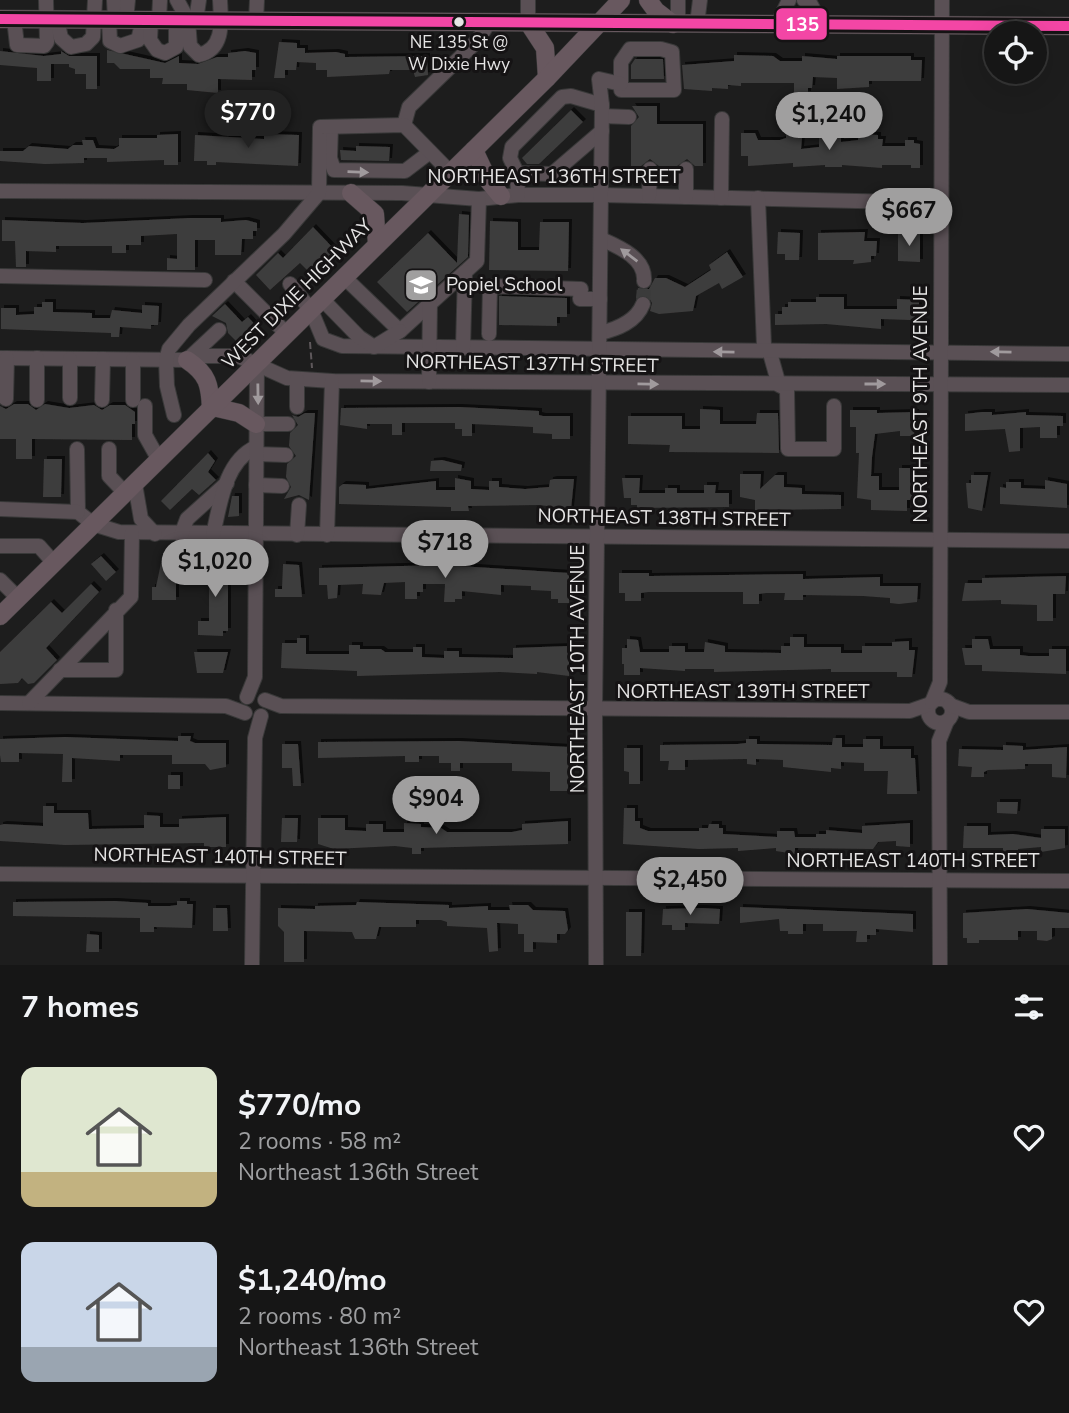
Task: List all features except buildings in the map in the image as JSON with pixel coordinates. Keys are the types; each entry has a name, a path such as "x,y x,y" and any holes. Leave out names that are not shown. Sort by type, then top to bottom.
{"main road":[{"name":"WEST DIXIE HIGHWAY","path":"0,615 548,78 621,0"},
{"path":"648,0 656,11 675,24"},
{"path":"7,19 1069,26"},
{"path":"528,22 545,48 548,78"},
{"path":"474,150 488,180 510,196"},
{"path":"351,193 375,214 377,245"},
{"path":"187,360 204,373 210,383 212,408 239,413 256,424"}],"street":[{"path":"46,0 51,19 61,38 71,47 91,42 199,0"},
{"path":"95,0 146,20"},
{"path":"114,0 190,46 199,55 210,51 219,38 220,0"},
{"path":"128,0 146,20"},
{"path":"146,20 160,0"},
{"path":"146,20 177,0"},
{"path":"256,20 257,0"},
{"path":"528,0 528,22"},
{"path":"675,24 678,0"},
{"path":"697,24 700,0"},
{"path":"777,25 789,0"},
{"path":"804,0 810,4 822,25"},
{"name":"NORTHEAST 9TH AVENUE","path":"942,0 940,682 948,712"},
{"path":"7,19 17,45 44,46 51,19"},
{"path":"404,125 409,107 478,40 489,22"},
{"path":"649,24 649,48"},
{"path":"649,48 672,52 674,90 621,87 624,54 629,50 649,48"},
{"name":"NORTHEAST 10TH AVENUE","path":"596,965 595,711 602,117 599,79 621,87"},
{"path":"510,196 517,173 510,158 512,148 562,97 571,96 602,117 629,117"},
{"path":"517,173 552,174 602,117"},
{"path":"721,198 722,119"},
{"path":"174,415 167,386 166,360 169,349 189,325 284,234 319,193 320,127 404,125 450,173"},
{"path":"331,127 330,158 334,170 405,171 430,152"},
{"path":"649,196 650,169"},
{"path":"686,169 686,197"},
{"name":"NORTHEAST 136TH STREET","path":"0,191 351,193 479,199 601,195 941,203"},
{"path":"758,198 764,346 770,353 779,385 787,389 788,449 834,449 834,406"},
{"path":"289,284 374,347 400,331 477,261 479,199"},
{"path":"601,239 638,262 645,272 644,281"},
{"path":"463,348 465,272"},
{"path":"0,276 205,280"},
{"path":"344,277 400,331"},
{"path":"234,281 286,334"},
{"path":"489,334 490,286 581,289 580,299 600,299"},
{"path":"429,382 430,301"},
{"name":"NORTHEAST 137TH STREET","path":"317,304 326,342 342,346 770,353 941,351 1069,354"},
{"path":"600,333 638,315 643,304"},
{"path":"187,360 219,330"},
{"name":"NORTHEAST 137TH STREET","path":"3,358 187,360 200,356 238,356 287,378 332,381 1069,385"},
{"path":"3,358 6,399"},
{"path":"37,358 37,400"},
{"path":"70,359 70,398"},
{"path":"102,400 103,359"},
{"path":"133,360 145,435 159,460"},
{"path":"252,965 255,738 263,707 255,677 257,364"},
{"path":"297,379 297,407"},
{"path":"327,535 332,381"},
{"path":"256,424 288,424"},
{"path":"77,449 78,512"},
{"path":"109,449 108,476 130,488 141,519 155,534"},
{"path":"213,535 227,483 243,453 256,450 286,455"},
{"path":"181,535 187,519 227,483"},
{"path":"256,485 282,486"},
{"path":"297,535 299,505"},
{"path":"0,509 78,512 93,524"},
{"name":"NORTHEAST 138TH STREET","path":"93,524 132,533 181,535 1069,541"},
{"path":"29,704 131,597 132,533"},
{"path":"0,546 39,547 54,563"},
{"path":"0,580 18,598"},
{"path":"60,670 116,670 116,610"},
{"path":"255,677 246,705 255,738"},
{"name":"NORTHEAST 9TH AVENUE","path":"931,711 940,682"},
{"path":"246,705 254,694 263,707"},
{"path":"931,711 942,699 948,712 939,741"},
{"path":"0,703 246,705"},
{"path":"246,705 254,718 263,707"},
{"name":"NORTHEAST 139TH STREET","path":"263,707 931,711"},
{"path":"931,711 939,723 948,712"},
{"path":"931,711 939,741 940,965"},
{"path":"948,712 1069,712"},
{"name":"NORTHEAST 140TH STREET","path":"0,874 1069,881"}],"path":[{"path":"310,338 312,373"}],"tunnel":[{"path":"643,304 644,281"}],"transit line":[{"name":"135","path":"0,19 1069,26"}],"place":[{"name":"NE 135 St @ W Dixie Hwy","path":"459,22"},
{"name":"Popiel School","path":"421,285"}]}
